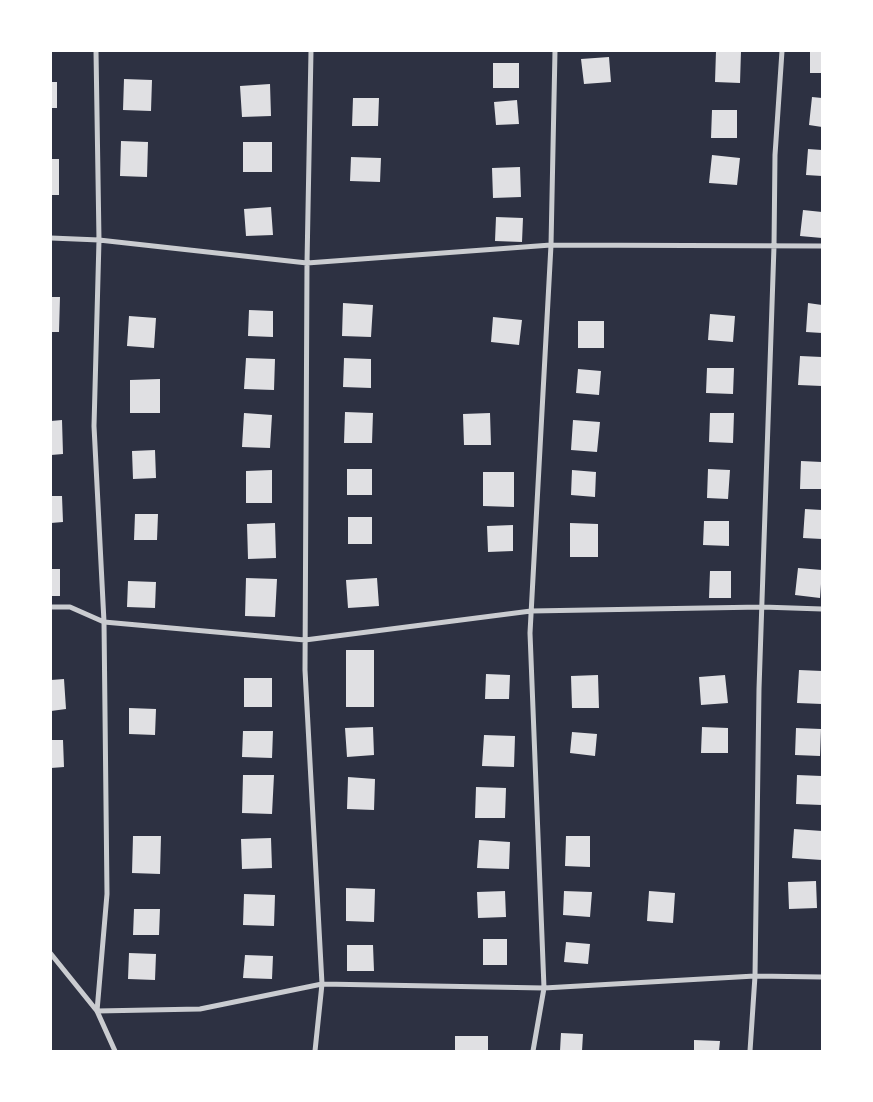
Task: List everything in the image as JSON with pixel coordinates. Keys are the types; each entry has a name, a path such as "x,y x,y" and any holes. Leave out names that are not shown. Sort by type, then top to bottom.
{"street":[{"path":"96,51 99,240 94,426 104,622 107,894 97,1012"},
{"path":"311,51 307,263 305,670 322,984 315,1051"},
{"path":"533,1051 544,988 530,633 551,245 555,51"},
{"path":"750,1051 755,976 762,607 774,246 775,155 782,51"},
{"path":"51,238 99,240 307,263 551,245 822,246"},
{"path":"51,607 70,607 104,622 305,640 531,610 762,607 822,609"},
{"path":"51,954 97,1012 115,1051"},
{"path":"97,1012 200,1009 322,984 544,988 755,976 822,977"}],"building":[{"path":"716,51 741,51 740,83 715,82"},
{"path":"810,51 822,51 822,73 810,73"},
{"path":"609,57 611,82 584,84 581,59"},
{"path":"493,63 519,63 519,88 493,88"},
{"path":"124,79 152,80 151,111 123,110"},
{"path":"51,82 57,82 57,108 51,108"},
{"path":"270,84 271,116 242,117 240,86"},
{"path":"812,97 822,98 822,127 809,125"},
{"path":"353,98 379,98 378,126 352,126"},
{"path":"517,100 519,124 496,125 494,102"},
{"path":"712,110 737,110 737,138 711,138"},
{"path":"121,141 148,142 147,177 120,176"},
{"path":"243,142 272,142 272,172 243,172"},
{"path":"808,149 822,150 822,176 806,175"},
{"path":"712,155 740,158 737,185 709,183"},
{"path":"351,157 381,158 380,182 350,181"},
{"path":"51,159 59,159 59,195 51,195"},
{"path":"520,167 521,197 493,198 492,168"},
{"path":"271,207 273,235 246,236 244,209"},
{"path":"803,210 822,212 822,238 800,236"},
{"path":"496,217 523,218 522,242 495,241"},
{"path":"51,297 60,297 59,332 51,332"},
{"path":"343,303 373,305 371,337 342,336"},
{"path":"808,303 822,305 822,333 806,332"},
{"path":"249,310 273,311 273,337 248,336"},
{"path":"710,314 735,316 733,342 708,340"},
{"path":"129,316 156,318 154,348 127,346"},
{"path":"493,317 522,320 519,345 491,342"},
{"path":"578,321 604,321 604,348 578,348"},
{"path":"800,356 822,357 822,386 798,385"},
{"path":"246,358 275,359 274,390 244,389"},
{"path":"344,358 371,359 371,388 343,387"},
{"path":"707,368 734,368 733,394 706,393"},
{"path":"578,369 601,371 599,395 576,393"},
{"path":"160,379 160,413 130,413 130,380"},
{"path":"345,412 373,413 372,443 344,443"},
{"path":"244,413 272,415 270,448 242,447"},
{"path":"490,413 491,445 464,445 463,414"},
{"path":"710,413 734,413 733,443 709,442"},
{"path":"62,420 63,454 51,455 51,421"},
{"path":"573,420 600,422 597,452 571,450"},
{"path":"155,450 156,478 133,479 132,451"},
{"path":"801,461 822,462 822,489 800,489"},
{"path":"347,469 372,469 372,495 347,495"},
{"path":"708,469 730,470 728,499 707,498"},
{"path":"272,470 272,503 246,503 246,471"},
{"path":"572,470 596,472 595,497 571,495"},
{"path":"483,472 514,472 514,507 483,506"},
{"path":"51,496 62,496 63,522 51,523"},
{"path":"805,509 822,510 822,539 803,538"},
{"path":"135,514 158,514 157,540 134,540"},
{"path":"348,517 372,517 372,544 348,544"},
{"path":"704,521 729,521 729,546 703,545"},
{"path":"275,523 276,558 248,559 247,524"},
{"path":"570,523 598,524 598,557 570,557"},
{"path":"513,525 513,551 488,552 487,526"},
{"path":"798,568 822,570 820,598 795,595"},
{"path":"51,569 60,569 60,596 51,596"},
{"path":"710,571 731,571 731,598 709,598"},
{"path":"246,578 277,579 275,617 245,616"},
{"path":"377,578 379,606 348,608 346,580"},
{"path":"128,581 156,582 155,608 127,607"},
{"path":"346,650 374,650 374,707 346,707"},
{"path":"799,670 822,671 822,704 797,703"},
{"path":"486,674 510,675 509,699 485,699"},
{"path":"598,675 599,708 572,708 571,676"},
{"path":"725,675 728,703 701,705 699,677"},
{"path":"244,678 272,678 272,707 244,707"},
{"path":"64,679 66,709 51,711 51,680"},
{"path":"129,708 156,709 155,735 129,734"},
{"path":"373,727 374,755 347,757 345,728"},
{"path":"702,727 728,728 728,753 701,753"},
{"path":"796,728 821,729 820,756 795,755"},
{"path":"243,731 273,731 272,758 242,757"},
{"path":"572,732 597,734 595,756 570,753"},
{"path":"484,735 515,736 514,767 482,766"},
{"path":"51,740 63,740 64,767 51,768"},
{"path":"243,775 274,775 272,814 242,813"},
{"path":"797,775 822,776 822,805 796,804"},
{"path":"348,777 375,779 374,810 347,809"},
{"path":"476,787 506,788 505,818 475,818"},
{"path":"794,829 822,831 822,860 792,858"},
{"path":"133,836 161,836 160,874 132,873"},
{"path":"566,836 590,836 590,867 565,866"},
{"path":"271,838 272,868 242,869 241,839"},
{"path":"479,840 510,842 509,869 477,868"},
{"path":"816,881 817,908 789,909 788,882"},
{"path":"346,888 375,889 374,922 346,921"},
{"path":"505,891 506,917 478,918 477,892"},
{"path":"564,891 592,892 590,917 563,915"},
{"path":"649,891 675,893 673,923 647,921"},
{"path":"244,894 275,895 274,926 243,925"},
{"path":"134,909 160,909 159,935 133,935"},
{"path":"483,939 507,939 507,965 483,965"},
{"path":"566,942 590,944 588,964 564,962"},
{"path":"347,945 373,945 374,971 347,971"},
{"path":"129,953 156,954 155,980 128,979"},
{"path":"245,955 273,956 272,979 243,978"},
{"path":"561,1033 583,1034 582,1051 560,1051"},
{"path":"455,1036 488,1036 488,1051 455,1051"},
{"path":"694,1040 720,1041 719,1051 694,1051"}]}
